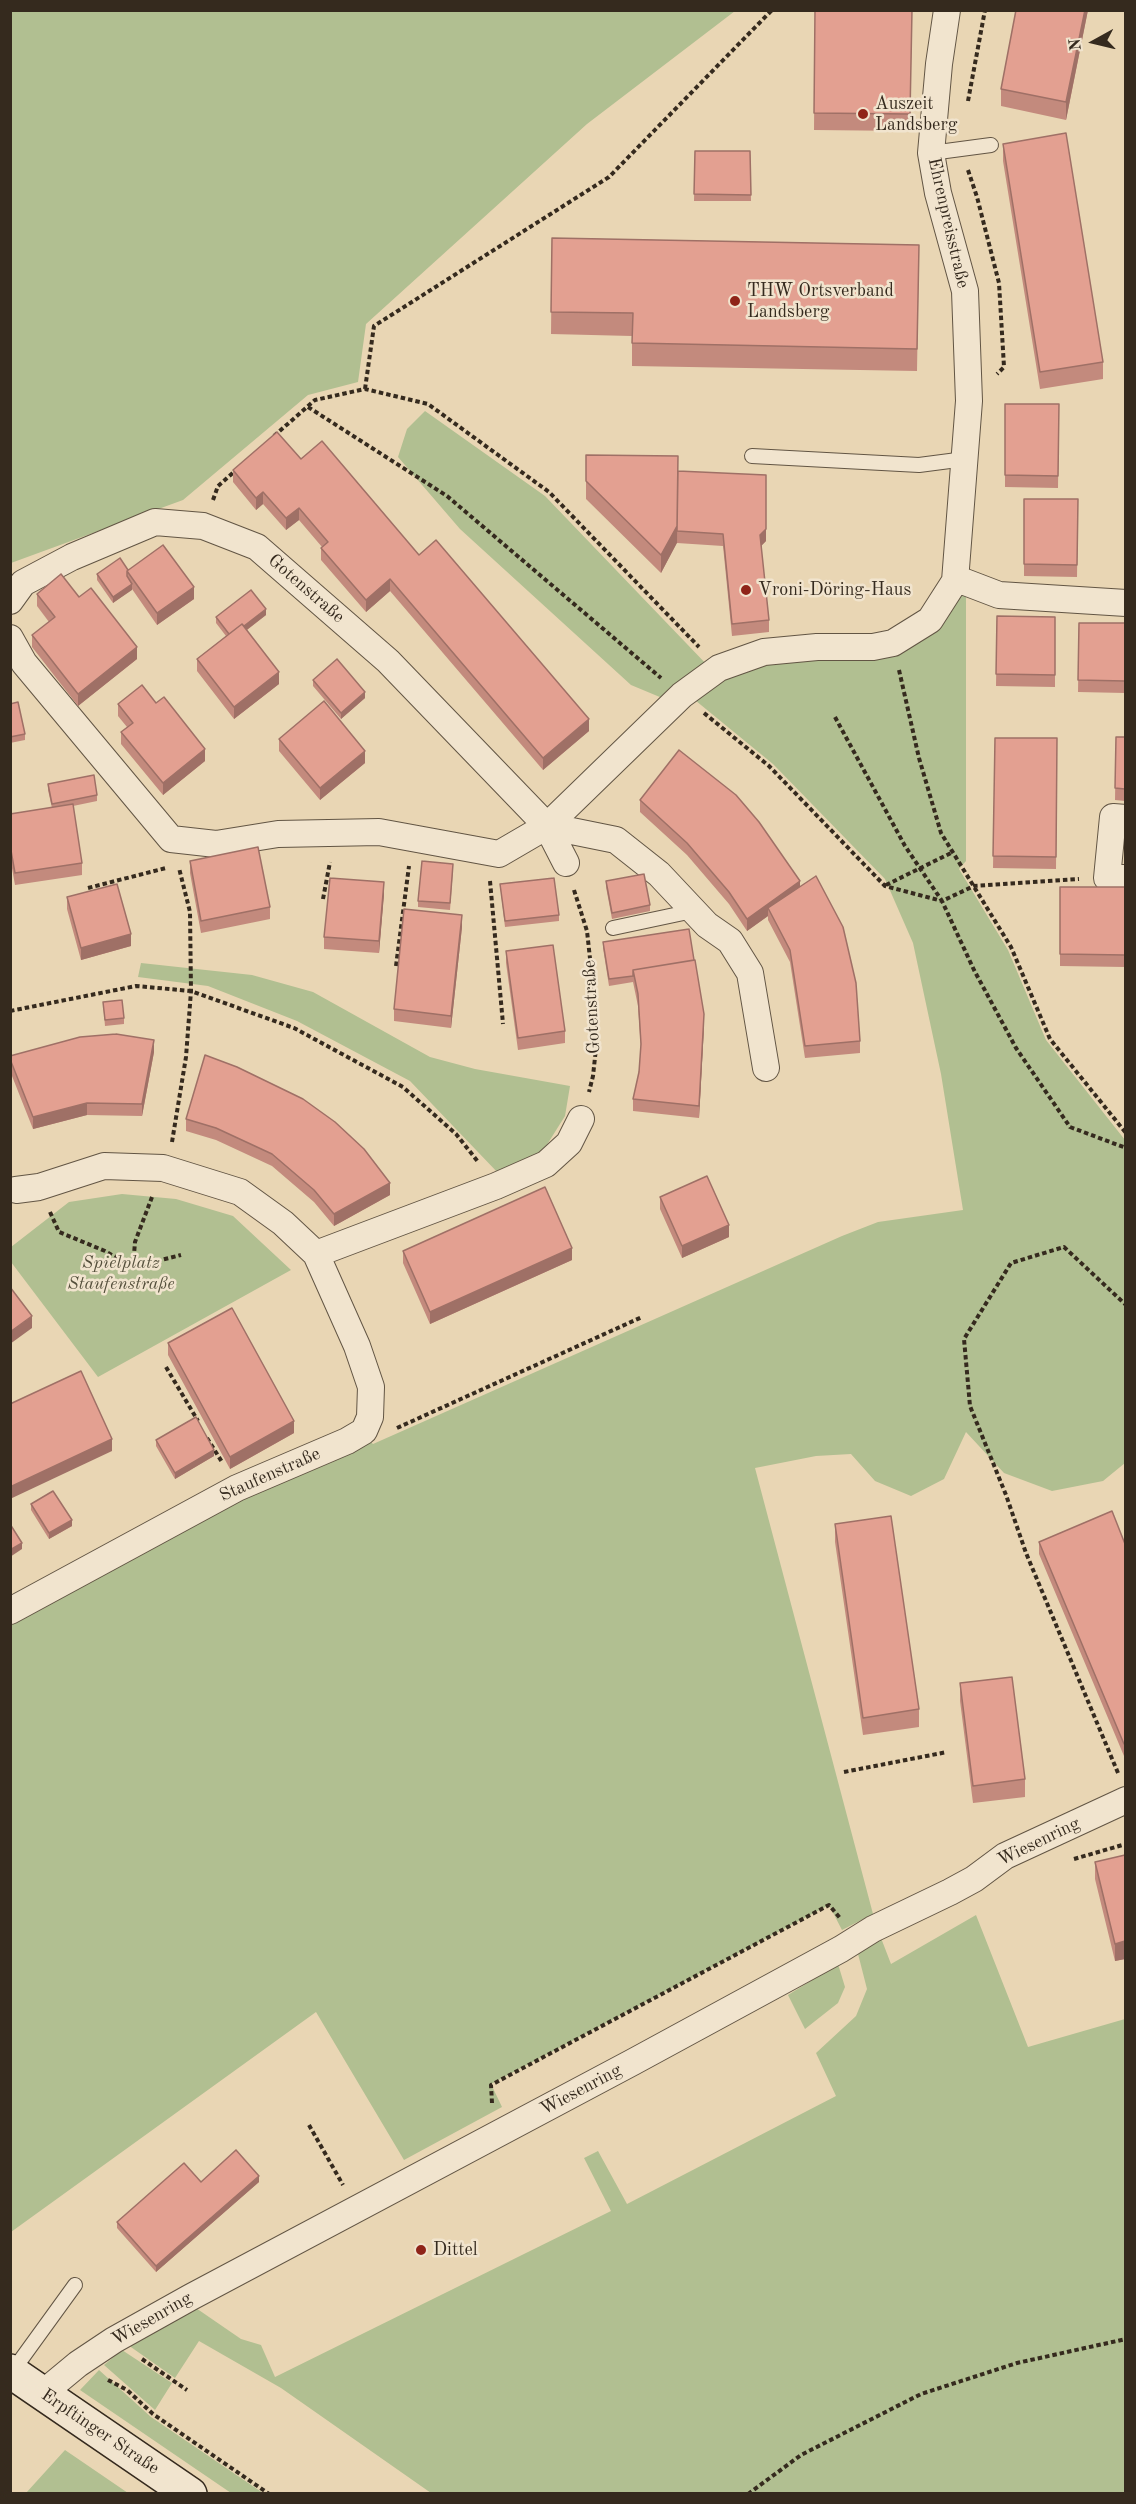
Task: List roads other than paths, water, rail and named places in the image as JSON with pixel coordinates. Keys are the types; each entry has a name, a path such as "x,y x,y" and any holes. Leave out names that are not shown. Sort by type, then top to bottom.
{"street":[{"name":"Ehrenpreisstraße","path":"547,826 682,695 719,668 764,652 817,647 873,647 893,643 930,620 955,580 969,401 965,291 938,194 931,153 939,64 947,10"},
{"name":"Gotenstraße","path":"10,601 24,583 72,557 154,522 203,526 257,547 388,661 547,826 566,863"},
{"path":"955,580 999,595 1125,603"},
{"path":"10,638 24,663 171,839 216,844 278,834 379,832 499,854 547,826 616,840 658,874 707,925 730,941 750,974 766,1068"},
{"path":"1116,878 1113,818 1125,818"},
{"path":"19,1192 99,1166 163,1168 240,1192 283,1223 316,1254 496,1186 546,1164 569,1143 581,1119"},
{"name":"Staufenstraße","path":"10,1611 237,1488 348,1441 364,1431 370,1417 371,1387 357,1346 316,1254"},
{"name":"Wiesenring","path":"43,2393 78,2364 114,2340 858,1939 958,1888 1005,1856 1122,1788"},
{"name":"Erpftinger Straße","path":"11,2372 190,2493"}],"lane":[{"path":"931,153 991,146"},
{"path":"752,456 919,465 965,459"},
{"path":"613,928 693,911"},
{"path":"11,2372 75,2285"}],"place":[{"name":"Auszeit Landsberg","path":"863,114"},
{"name":"THW Ortsverband Landsberg","path":"735,301"},
{"name":"Vroni-Döring-Haus","path":"746,590"},
{"name":"Dittel","path":"421,2250"}],"park label":[{"name":"Spielplatz Staufenstraße","path":"121,1273"}]}
